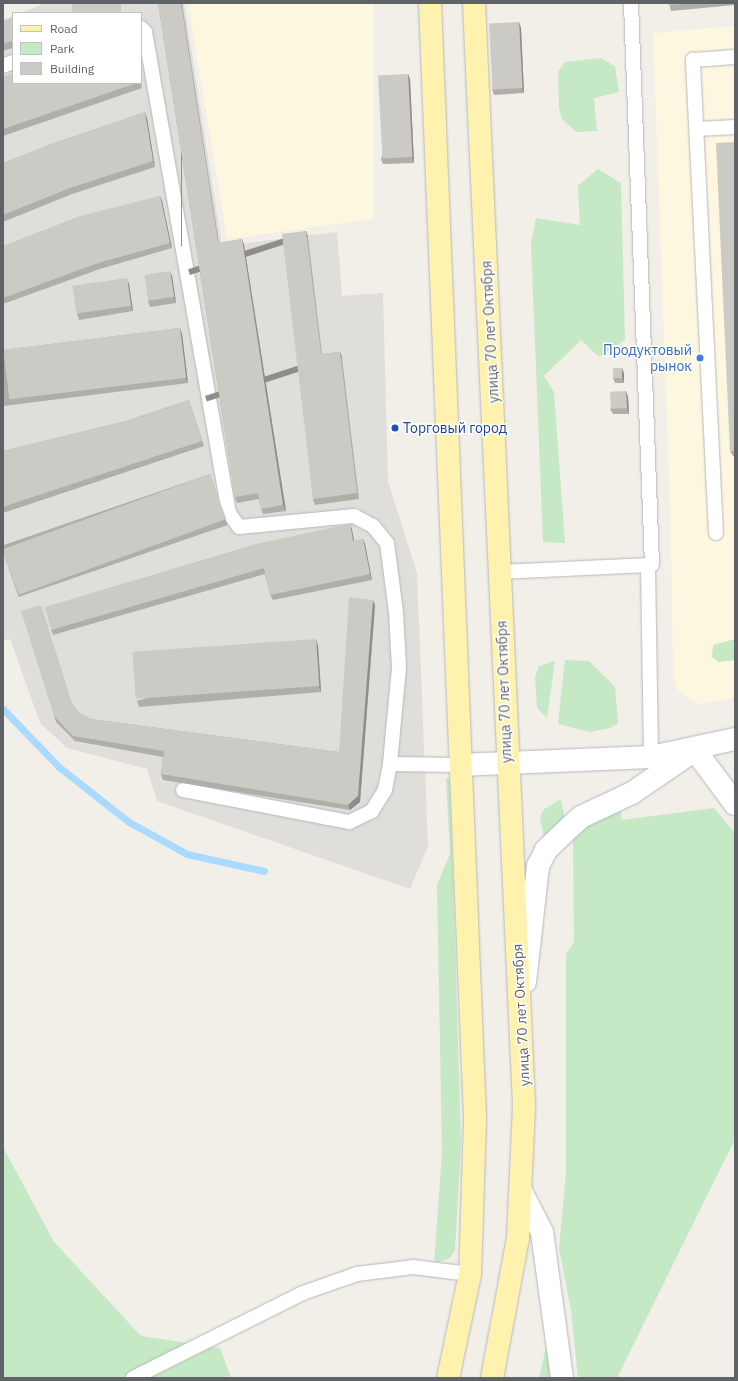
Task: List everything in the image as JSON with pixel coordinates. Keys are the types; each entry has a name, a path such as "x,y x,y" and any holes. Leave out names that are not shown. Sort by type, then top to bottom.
{"main road":[{"path":"430,3 459,765 475,1118 470,1274 448,1378"},
{"name":"улица 70 лет Октября","path":"474,3 501,572 506,764 522,1008 522,1193 510,1288 492,1378"}],"street":[{"path":"459,765 651,757 695,750 735,739"},
{"path":"695,750 735,804"},
{"path":"522,1008 538,866 546,850 581,817 632,793 695,750"},
{"path":"522,1193 542,1232 562,1378"}],"lane":[{"path":"631,3 652,565"},
{"path":"142,29 145,32 229,513 239,527 354,516 373,526 386,543 396,612 399,668 390,764 385,790 372,811 349,822 183,790"},
{"path":"716,533 693,60 735,57"},
{"path":"697,129 735,127"},
{"path":"501,572 648,566 651,757"},
{"path":"390,764 459,765"},
{"path":"132,1378 303,1293 357,1274 413,1267 470,1274"}],"shaded area":[{"path":"45,3 184,3 222,246 337,232 342,296 383,293 388,481 417,573 428,846 410,889 157,801 147,769 67,748 40,723 10,639 3,640 3,20 12,16 12,84 142,84 142,12 23,12"},
{"path":"188,3 374,3 374,219 227,239"},
{"name":"Продуктовый рынок","path":"735,26 735,698 696,704 677,689 673,674 671,532 653,33"}],"green space":[{"path":"600,58 615,66 619,92 594,98 597,131 576,132 562,119 559,108 558,72 565,62"},
{"path":"598,169 621,183 625,340 599,357 581,340 544,376 554,392 565,543 543,542 531,244 536,218 580,225 578,186"},
{"path":"735,639 735,660 719,662 712,657 713,645"},
{"path":"565,660 589,661 615,687 618,723 610,728 590,732 558,724"},
{"path":"555,661 547,718 537,708 535,678 539,666"},
{"path":"446,778 450,780 461,1144 455,1250 450,1258 434,1264 442,1153 437,885 450,854"},
{"path":"561,799 565,820 544,838 540,818 543,810"},
{"path":"714,808 735,833 735,1139 617,1378 578,1378 571,1310 559,1249 566,1173 566,954 574,942 573,838 580,826 621,811 622,820"},
{"path":"3,1147 54,1242 141,1336 220,1348 231,1378 3,1378"},
{"path":"548,1339 550,1378 539,1378"}],"building":[{"path":"72,3 121,3 121,12 72,12"},
{"path":"158,3 181,3 218,243 242,239 283,505 261,509 258,493 235,497"},
{"path":"669,3 693,3 669,5"},
{"path":"12,18 12,41 3,44 3,21"},
{"path":"519,22 522,88 492,89 489,24"},
{"path":"12,73 12,84 134,84 3,129 3,77"},
{"path":"408,74 412,157 382,158 378,76"},
{"path":"145,112 153,161 70,188 3,215 3,163 53,143"},
{"path":"735,142 735,451 730,451 716,143"},
{"path":"160,196 170,243 98,263 3,298 3,246 80,216"},
{"path":"306,231 321,354 340,352 357,493 313,499 282,234"},
{"path":"170,271 174,297 148,301 144,275"},
{"path":"127,278 131,306 76,313 73,286"},
{"path":"180,328 186,378 9,399 3,350"},
{"path":"613,368 622,368 622,378 613,378"},
{"path":"626,391 627,408 611,409 610,392"},
{"path":"189,400 202,441 3,507 3,451 126,421"},
{"path":"210,474 226,519 19,595 3,549"},
{"path":"350,524 353,541 363,539 370,574 270,595 264,568 51,630 45,607 256,544"},
{"path":"349,597 373,600 358,796 348,805 161,774 164,751 73,736 54,716 21,611 41,605 72,703 79,713 91,719 339,752"},
{"path":"316,639 319,686 136,699 132,652"}],"waterway":[{"path":"3,709 59,767 129,822 187,854 264,871"}],"place":[{"name":"Продуктовый рынок","path":"700,358"},
{"name":"Торговый город","path":"395,428"}]}
